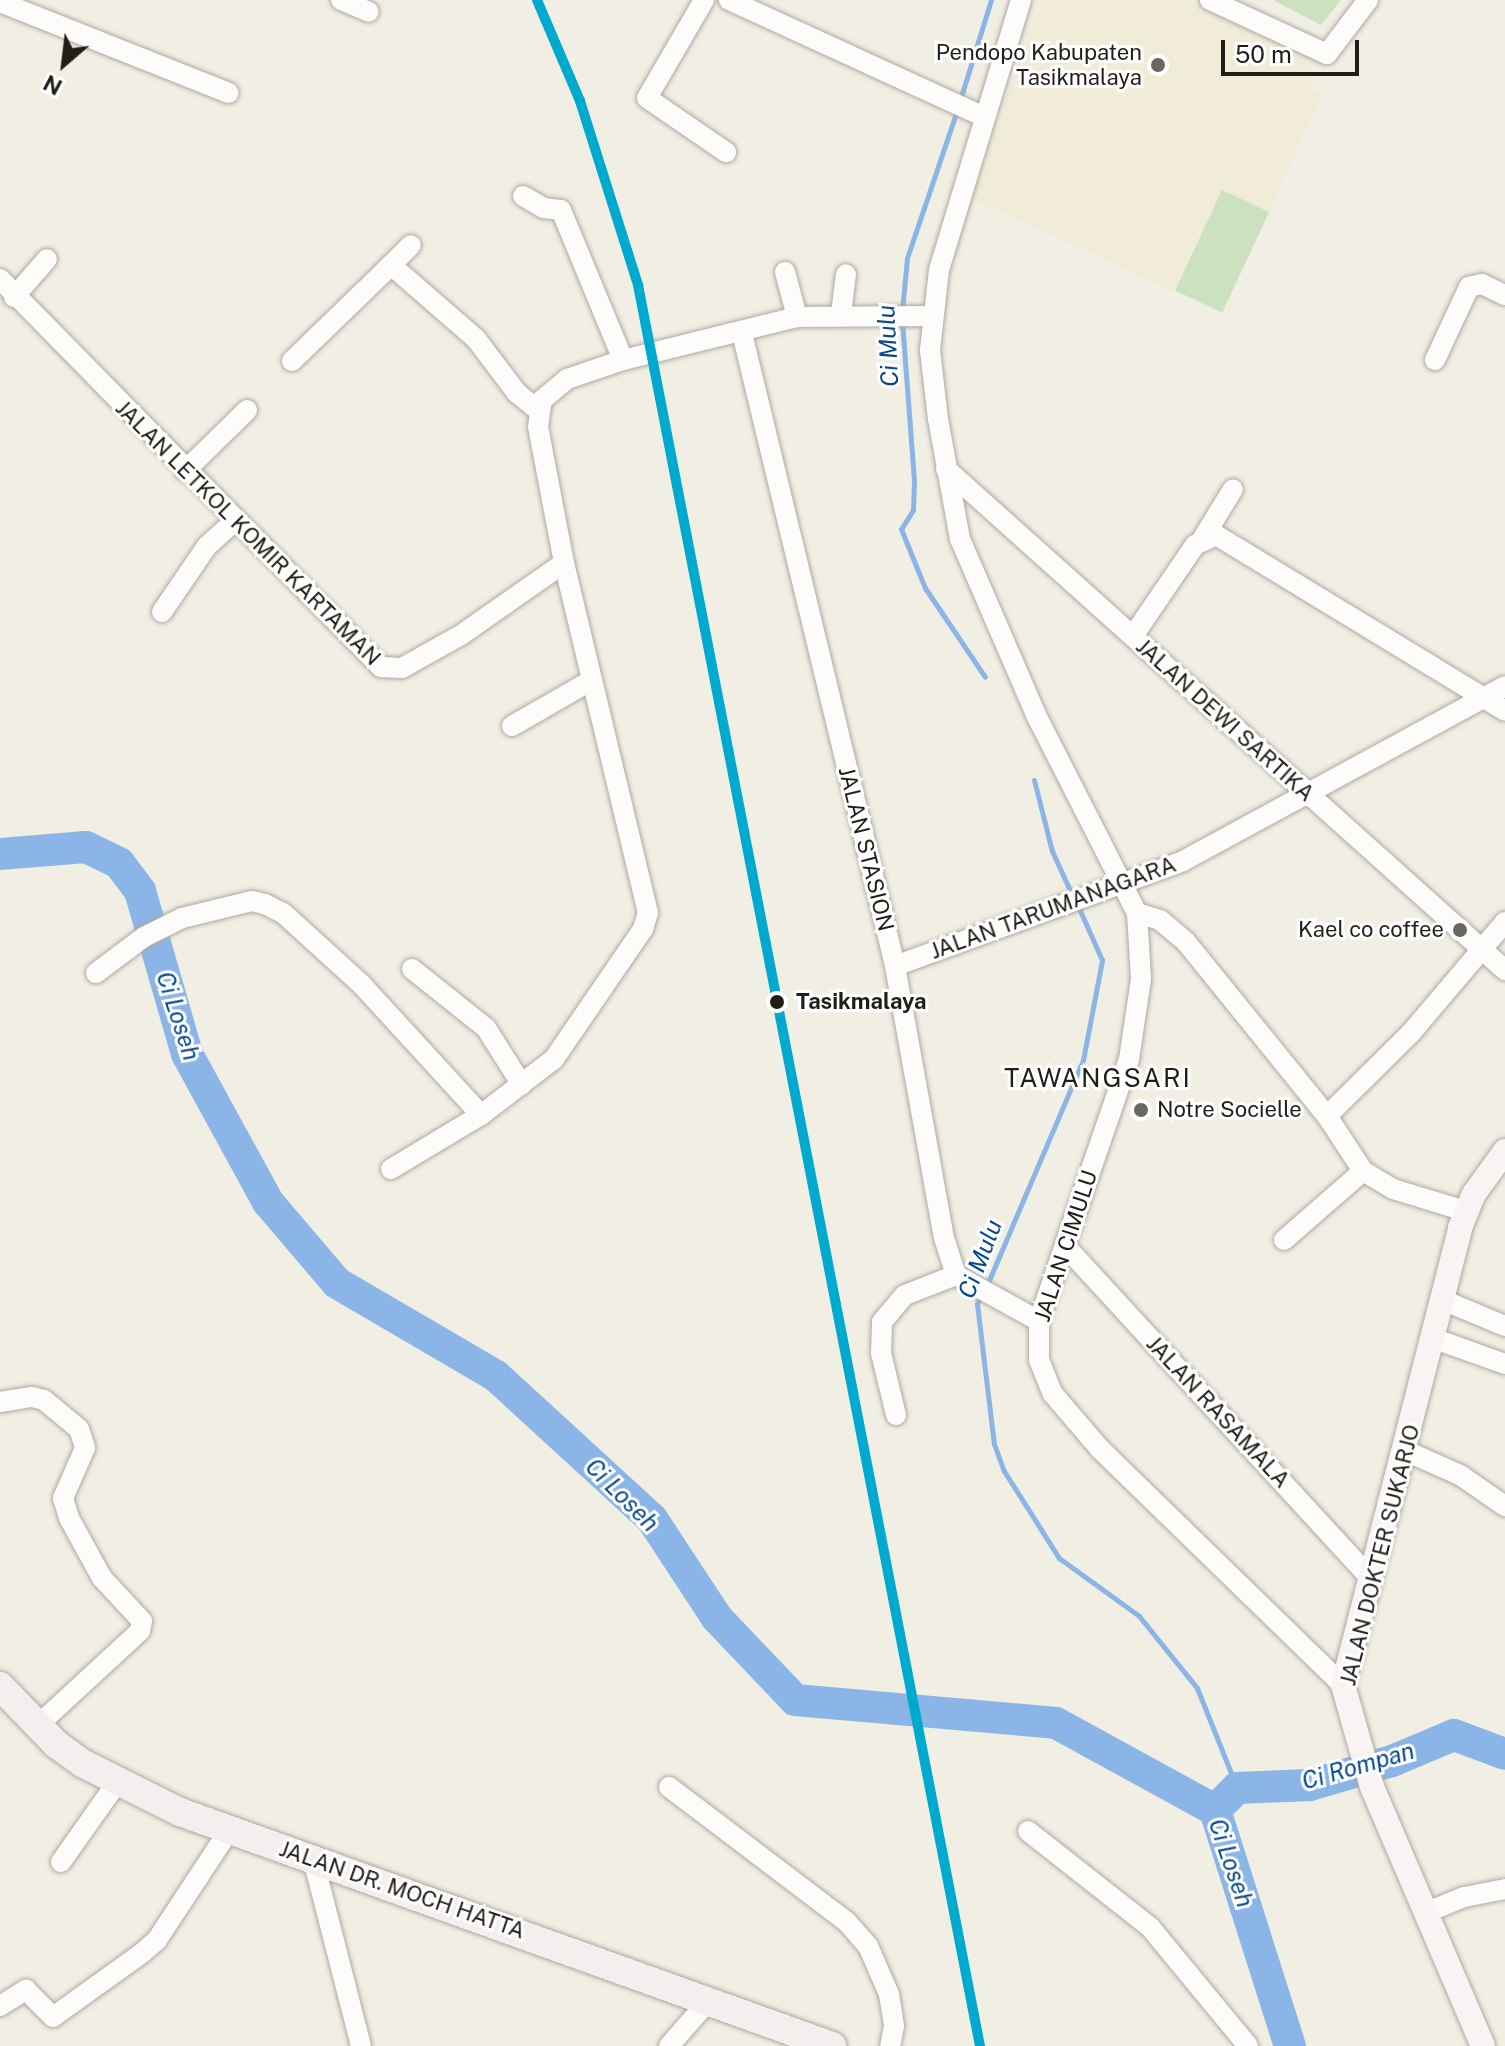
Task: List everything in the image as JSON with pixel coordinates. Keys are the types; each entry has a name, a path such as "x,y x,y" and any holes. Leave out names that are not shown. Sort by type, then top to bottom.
{"highway":[{"name":"JALAN DR. MOCH HATTA","path":"0,1686 56,1744 116,1784 230,1829 710,1999 832,2046"}],"main road":[{"name":"JALAN DOKTER SUKARJO","path":"1483,2046 1372,1787 1343,1685 1445,1301 1465,1211 1505,1151"}],"street":[{"path":"341,0 369,12"},
{"path":"704,0 647,98 726,152"},
{"path":"729,0 976,114"},
{"name":"JALAN CIMULU","path":"1021,0 976,114 949,232 913,316 930,350 946,469 960,539 999,636 1137,913 1141,979 1129,1059 1039,1321 1039,1360 1053,1394 1101,1450 1343,1685"},
{"path":"1210,0 1327,54 1368,0"},
{"path":"0,2 229,93"},
{"path":"523,196 544,208 561,210 623,360"},
{"path":"292,361 411,245"},
{"path":"14,297 47,259"},
{"path":"391,265 476,339 517,393 538,410 564,563 648,913 643,929 566,1046 522,1085 481,1115 391,1169"},
{"path":"785,272 797,317"},
{"path":"841,314 846,274"},
{"name":"JALAN LETKOL KOMIR KARTAMAN","path":"0,279 14,297 185,471 386,669 402,668 461,635 564,563"},
{"path":"1435,360 1469,287 1482,284 1505,295"},
{"path":"538,410 561,382 623,360 797,317 841,314 913,316"},
{"name":"JALAN STASION","path":"742,333 895,966 944,1238 956,1275"},
{"path":"185,471 247,410"},
{"name":"JALAN DEWI SARTIKA","path":"946,469 1505,970"},
{"path":"1133,636 1203,538 1233,489"},
{"path":"162,612 207,546 235,521"},
{"path":"1203,538 1216,535 1235,543 1505,711"},
{"path":"512,726 592,680"},
{"name":"JALAN TARUMANAGARA","path":"895,966 1123,886 1183,861 1505,686"},
{"path":"96,973 144,937 182,918 252,901 283,913 403,1025 481,1115"},
{"path":"1137,913 1160,920 1186,942 1327,1116 1363,1171 1393,1189 1465,1211"},
{"path":"1327,1116 1410,1034 1505,922"},
{"path":"412,969 486,1028 522,1085"},
{"path":"1284,1240 1363,1171"},
{"name":"JALAN RASAMALA","path":"1066,1247 1370,1578"},
{"path":"896,1415 881,1353 882,1322 905,1295 956,1275 1039,1321"},
{"path":"1445,1301 1505,1326"},
{"path":"1435,1339 1505,1364"},
{"path":"0,1402 32,1397 44,1400 79,1429 85,1448 63,1498 69,1518 102,1578 142,1621 140,1631 38,1725"},
{"path":"1406,1451 1460,1475 1505,1506"},
{"path":"61,1862 116,1784"},
{"path":"669,1787 847,1922 868,1946 889,1994 894,2026 890,2046"},
{"path":"0,2006 26,1990 53,2017 142,1953 157,1940 230,1829"},
{"path":"1028,1831 1150,1927 1248,2046"},
{"path":"313,1859 361,2046"},
{"path":"1425,1913 1464,1897 1505,1889"},
{"path":"669,2046 710,1999"}],"shaded area":[{"path":"1042,0 1186,0 1313,59 1309,69 1314,91 1322,95 1222,313 971,198"}],"green space":[{"path":"1273,0 1341,0 1321,25"},
{"path":"1222,190 1269,212 1222,313 1175,291"}],"waterway":[{"name":"Ci Mulu","path":"960,100 991,0"},
{"name":"Ci Mulu","path":"902,311 907,258 957,110"},
{"name":"Ci Mulu","path":"902,321 914,481 913,510 901,529 925,588 985,677"},
{"name":"Ci Mulu","path":"1034,780 1052,851 1073,897"},
{"name":"Ci Loseh","path":"0,854 86,847 119,863 140,891 187,1054 268,1202 337,1283 496,1376 652,1519 717,1618 795,1700 1056,1723 1215,1810 1290,2046"},
{"name":"Ci Mulu","path":"987,1285 1083,1060 1102,960 1078,906"},
{"name":"Ci Mulu","path":"982,1294 977,1304 994,1444 1004,1471 1059,1558 1139,1616 1197,1688 1237,1788"},
{"name":"Ci Rompan","path":"1215,1810 1237,1788 1310,1785 1392,1761 1454,1735 1505,1754"}],"transit line":[{"path":"537,0 580,101 638,285 980,2046"}],"place":[{"name":"Pendopo Kabupaten Tasikmalaya","path":"1158,65"},
{"name":"Kael co coffee","path":"1460,930"},
{"name":"Tasikmalaya","path":"777,1002"},
{"name":"Notre Socielle","path":"1141,1110"}],"district":[{"name":"TAWANGSARI","path":"1098,1078"}]}
